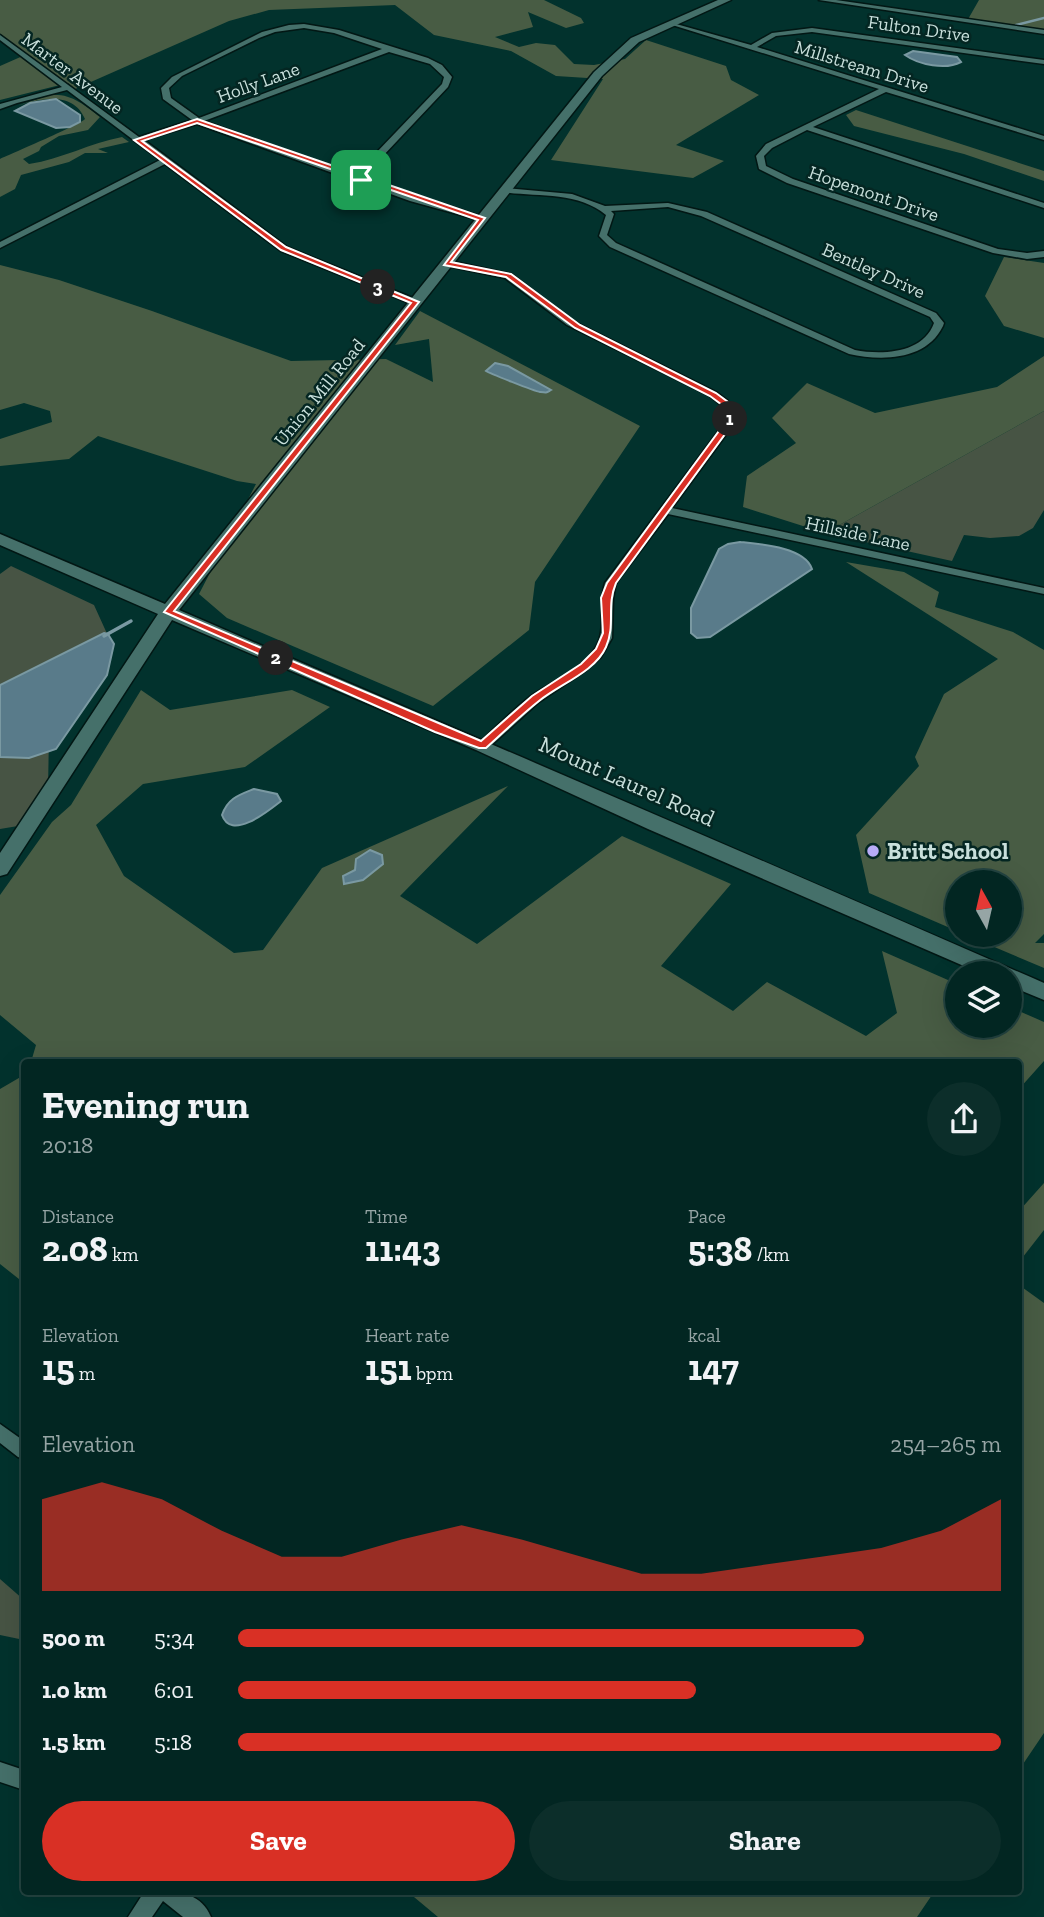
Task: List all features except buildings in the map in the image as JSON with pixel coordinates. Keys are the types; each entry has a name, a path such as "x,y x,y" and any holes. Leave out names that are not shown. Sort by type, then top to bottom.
{"street":[{"name":"Union Mill Road","path":"0,869 168,612 446,263 615,57 635,40 726,0"},
{"path":"822,0 1044,32"},
{"name":"Millstream Drive","path":"671,23 1044,138"},
{"path":"361,180 378,156 444,85 448,78 444,70 435,64 320,28 296,26 272,31 187,72 168,84 164,92 167,99 197,121 361,180 483,220"},
{"name":"Fulton Drive","path":"751,48 774,34 812,30 1044,62"},
{"name":"Marter Avenue","path":"0,37 284,249 415,302"},
{"name":"Holly Lane","path":"137,140 197,121 389,49"},
{"path":"0,107 67,88"},
{"name":"Hopemont Drive","path":"883,90 763,151 759,162 762,167 779,177 996,251 1027,256 1044,254"},
{"name":"Hopemont Drive","path":"806,127 1044,206"},
{"path":"0,245 165,161"},
{"name":"Bentley Drive","path":"506,190 572,196 604,209 610,214 603,236 613,245 843,349 870,355 896,355 917,347 938,328 939,323 933,315 704,214 668,205 604,209"},
{"path":"446,263 508,276 570,323 698,387 725,404 731,414 728,425 608,590 605,598 607,633 600,650 584,666 536,698 483,746"},
{"name":"Hillside Lane","path":"665,510 1044,591"},
{"name":"Mount Laurel Road","path":"0,539 483,746 655,824 972,961"},
{"path":"1022,982 1044,992"},
{"path":"0,1432 21,1449"},
{"path":"0,1772 21,1779"},
{"path":"139,1917 155,1895"},
{"path":"172,1895 200,1917"}],"green space":[{"path":"0,0 544,0 581,18 584,23 566,28 528,12 533,27 495,37 519,47 536,43 555,45 574,64 594,65 625,59 646,40 726,66 731,80 759,95 676,145 724,161 693,178 551,160 603,79 556,76 511,51 434,35 395,5 269,10 229,21 75,89 68,83 0,100 0,66 25,55 0,36"},
{"path":"979,0 1044,0 1044,32 967,21"},
{"path":"50,95 71,98 100,117 88,130 59,136 23,159 29,164 122,137 129,142 98,149 108,153 85,153 69,162 21,175 15,189 0,197 0,159 85,119 72,103 63,100 43,100 13,107"},
{"path":"856,110 1044,171 1044,181 964,154 854,126 846,115"},
{"path":"1004,257 1044,263 1044,338 1004,326 985,296"},
{"path":"0,265 59,280 291,361 386,359 433,382 429,339 395,345 420,311 640,426 535,582 529,630 433,706 227,618 199,594 256,484 237,481 98,436 69,459 0,466 0,439 52,422 50,411 24,403 0,410"},
{"path":"1044,356 1044,411 825,533 743,507 747,476 796,443 772,418 807,383 875,413 997,387"},
{"path":"1044,411 1044,510 1033,528 1019,536 990,538 964,535 952,561 825,533"},
{"path":"846,562 904,572 939,592 935,607 1013,632 1044,650 1044,934 1035,943 1044,943 1044,968 994,947 1022,947 1022,870 945,870 945,926 869,893 856,835 919,766 915,757 944,694 998,659"},
{"path":"11,566 94,605 109,638 49,735 48,790 24,825 0,829 0,574"},
{"path":"141,690 170,710 292,690 330,707 245,767 143,784 96,825 124,876 234,953 263,950 322,868 508,786 400,896 477,944 622,836 731,884 661,966 733,1011 767,982 866,1036 897,1013 882,951 945,979 945,1038 1022,1038 1022,1012 1044,1022 1044,1061 1022,1086 1022,1059 32,1059 36,1045 0,1015 0,895 52,822 71,805"},
{"path":"21,1077 21,1281 0,1264 0,1089"},
{"path":"1044,1183 1044,1230 1022,1258 1022,1208"},
{"path":"1022,1287 1044,1303 1044,1733 1022,1766"},
{"path":"0,1579 21,1597 21,1639 0,1635"},
{"path":"412,1895 932,1895 917,1917 438,1917"}],"water":[{"path":"913,51 957,57 961,62 948,66 925,64 905,55"},
{"path":"56,99 80,115 80,122 70,127 56,128 15,111 30,103"},
{"path":"495,363 508,366 551,390 545,393 536,391 486,371"},
{"path":"740,542 791,551 808,562 812,569 710,637 697,638 691,633 691,608 719,549"},
{"path":"104,633 108,634 114,644 107,675 56,749 29,758 0,757 0,685"},
{"path":"254,789 277,794 281,801 250,822 233,825 227,822 222,815 227,805 239,795"},
{"path":"370,850 382,855 383,864 363,880 344,884 343,876 355,870 356,859"}],"waterway":[{"path":"1016,25 1044,18"},
{"path":"104,636 131,621"}],"place":[{"name":"Britt School","path":"873,851"}],"route":[{"path":"197,121 361,180 483,220 446,263 508,276 551,310 578,327 713,394 729,408 731,414 728,425 611,583 605,598 607,633 600,650 584,666 536,698 483,746 168,612 415,302 284,249 137,140 197,121"}]}
